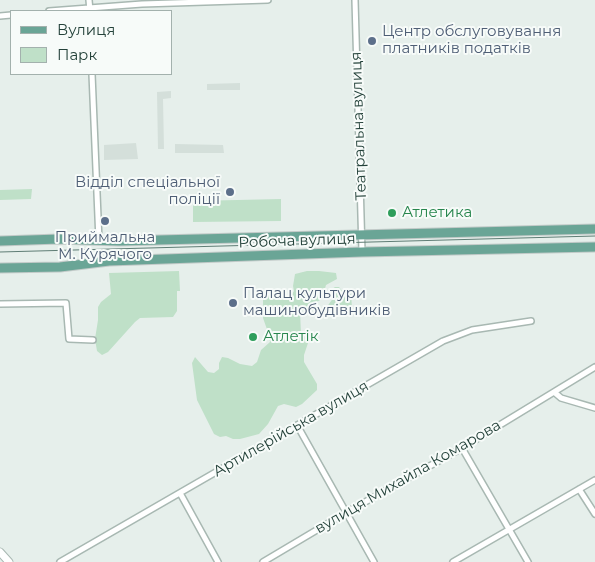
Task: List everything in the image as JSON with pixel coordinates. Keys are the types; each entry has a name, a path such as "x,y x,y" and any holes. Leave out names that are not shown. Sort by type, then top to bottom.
{"main road":[{"name":"Робоча вулиця","path":"0,241 59,239 99,242 595,229"},
{"name":"Робоча вулиця","path":"0,268 60,267 119,261 362,252 595,247"}],"street":[{"path":"89,0 90,9"},
{"path":"70,10 196,2 268,0"},
{"name":"Театральна вулиця","path":"355,0 362,252"},
{"path":"92,75 99,242"},
{"path":"0,304 65,302 67,304 69,340 93,340"},
{"name":"Артилерійська вулиця","path":"60,562 443,341 472,330 530,321"},
{"name":"вулиця Михайла Комарова","path":"263,562 347,512 462,448 595,367"},
{"path":"554,392 561,398 595,408"},
{"path":"297,425 374,562"},
{"path":"462,448 528,562"},
{"path":"453,562 595,480"},
{"path":"579,489 595,514"},
{"path":"180,493 218,562"},
{"path":"0,552 9,562"}],"shaded area":[{"path":"240,83 240,90 207,90 207,84"},
{"path":"171,91 171,98 163,99 164,149 158,149 157,92"},
{"path":"136,143 138,159 104,160 104,145"},
{"path":"175,144 223,145 224,153 175,153"}],"green space":[{"path":"32,189 31,199 0,200 0,190"},
{"path":"281,199 281,221 193,222 193,201"},
{"path":"179,271 180,291 177,291 177,311 173,317 140,318 108,352 102,355 97,351 95,339 98,307 111,294 109,273"},
{"path":"307,271 336,273 337,279 326,285 322,299 300,311 301,334 304,335 308,343 304,362 317,384 317,390 296,407 284,404 278,406 268,424 259,434 233,439 214,434 197,400 192,363 195,357 208,372 214,373 219,369 222,357 240,364 252,366 257,362 261,350 270,342 263,318 263,299 266,293 272,291 291,296 294,291 295,274"},
{"path":"339,287 342,295 351,294 352,308 326,308 334,297 332,289"}],"tram line":[{"path":"0,252 595,236"}],"place":[{"name":"Центр обслуговування платників податків","path":"372,41"},
{"name":"Відділ спеціальної поліції","path":"230,192"},
{"name":"Атлетика","path":"392,213"},
{"name":"Приймальна М. Курячого","path":"105,221"},
{"name":"Палац культури машинобудівників","path":"233,303"},
{"name":"Атлетік","path":"253,337"}]}
